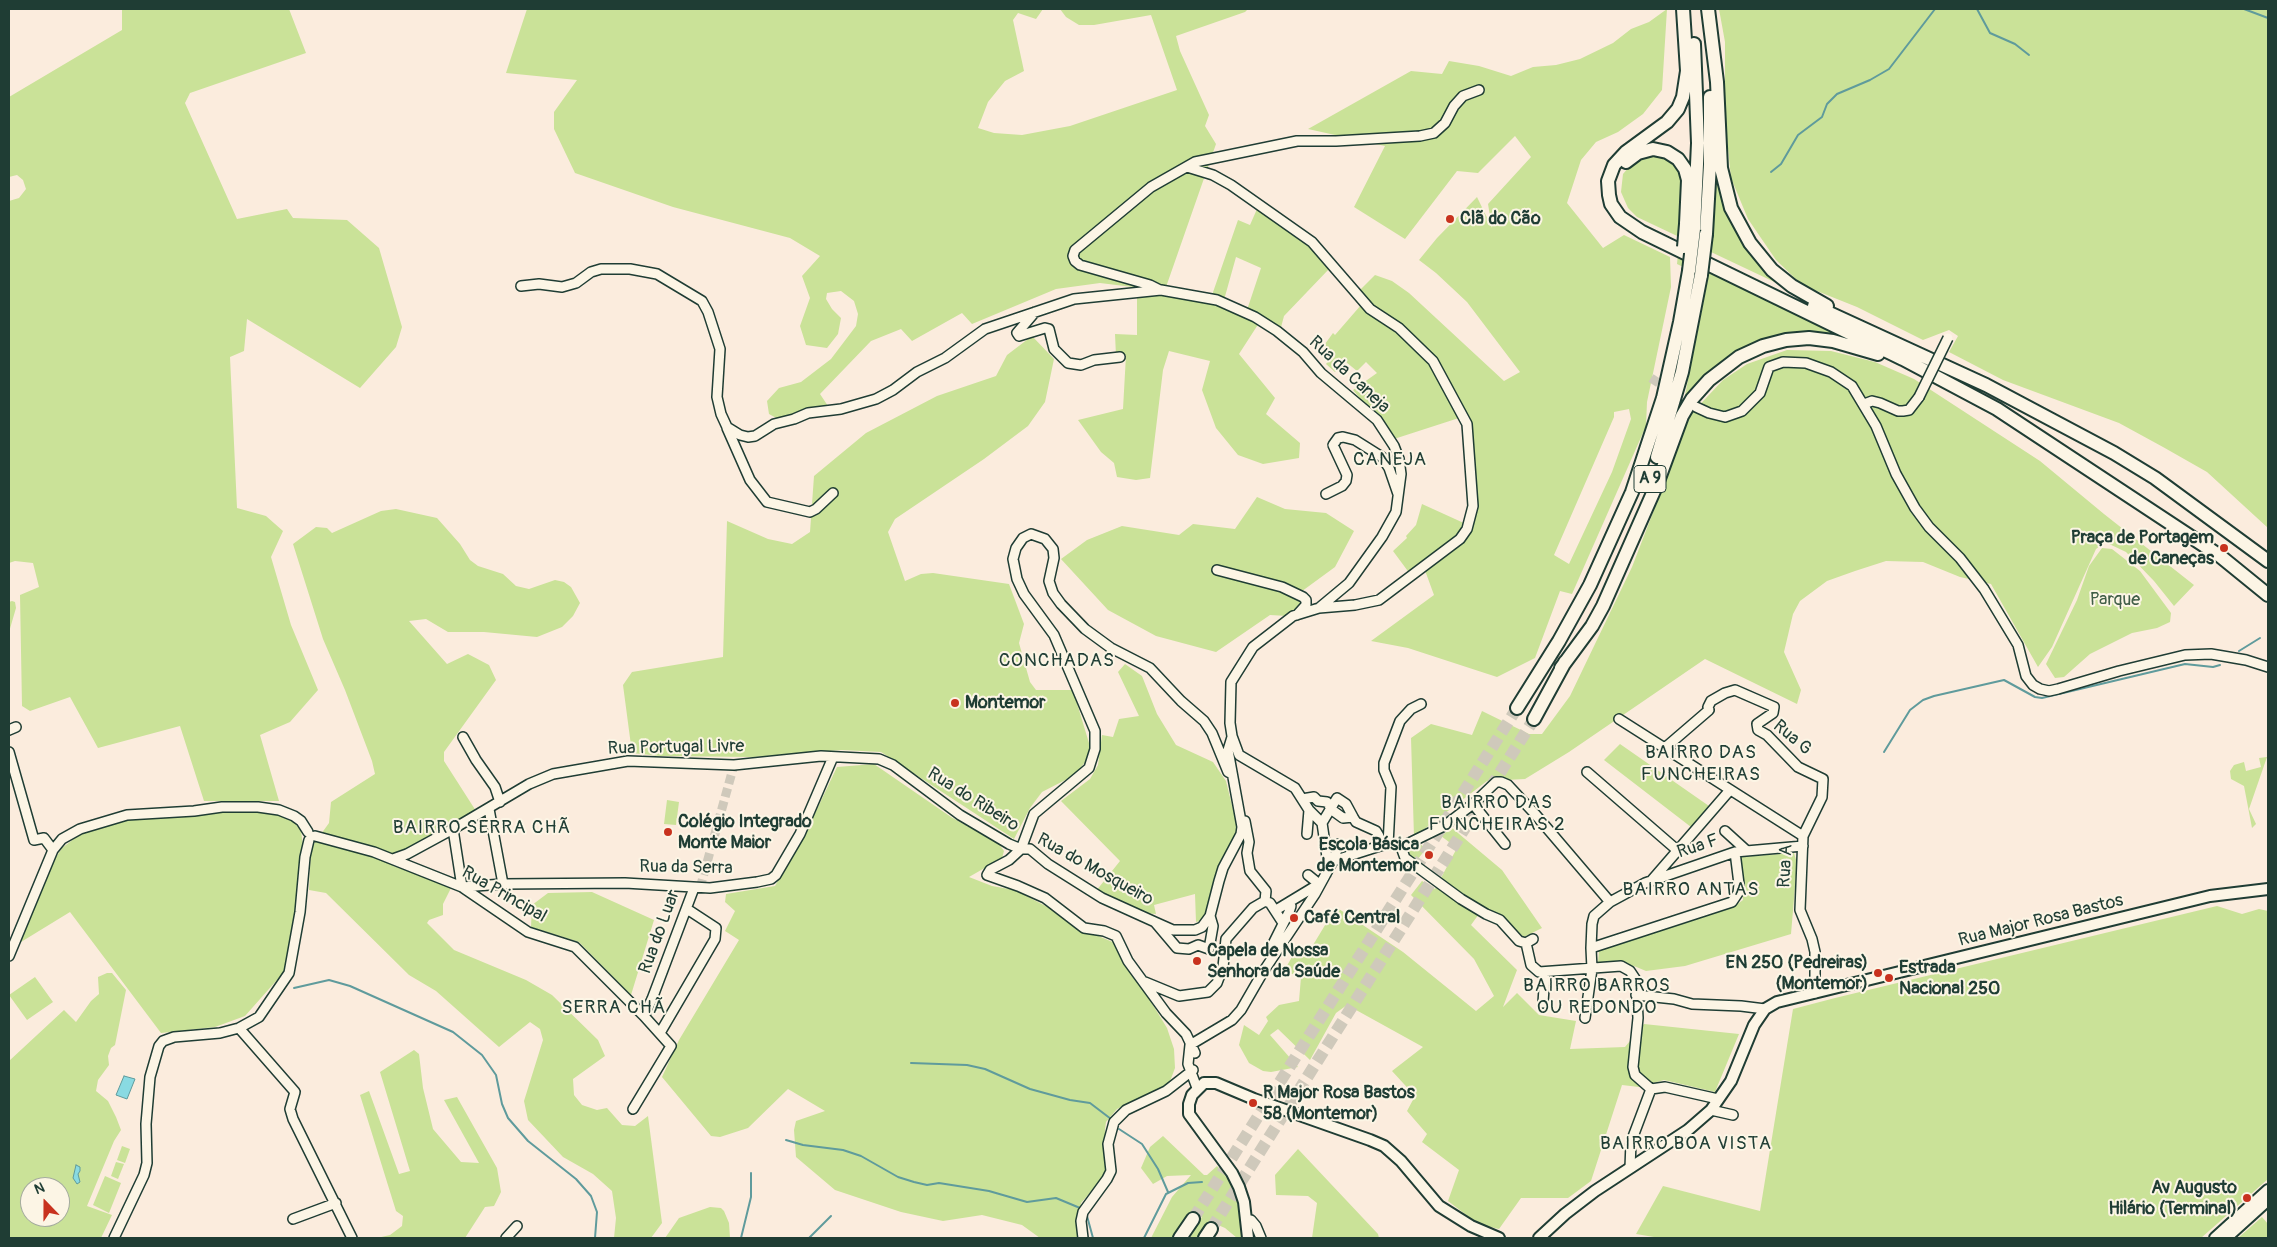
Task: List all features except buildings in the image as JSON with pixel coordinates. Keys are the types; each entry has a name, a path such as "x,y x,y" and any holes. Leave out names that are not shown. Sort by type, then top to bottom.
{"highway":[{"path":"1683,9 1687,71 1683,96 1678,109 1667,122 1626,152 1614,165 1610,173 1608,189 1611,204 1615,211 1633,228 1918,367 1967,392 2018,422 2220,556 2268,596"},
{"name":"A 9","path":"1690,9 1696,72 1698,136 1695,229"},
{"name":"A 9","path":"1534,719 1584,630 1636,515 1655,464 1682,372 1695,229 1710,128 1709,80 1703,9"},
{"path":"1708,9 1718,90 1721,168 1730,203 1742,230 1764,262 1792,286 1819,302 1872,327 1904,347"},
{"path":"1691,271 1695,229 1685,168 1678,159 1667,152 1653,149 1638,153 1630,158 1620,169 1616,184 1617,199 1622,208 1632,218 1870,332 1986,385 2141,469 2268,561"},
{"name":"A 9","path":"1517,708 1575,611 1612,540 1632,492 1663,398 1691,271"},
{"path":"1561,668 1592,626 1603,606 1657,484 1682,416 1700,389 1718,371 1751,351 1774,343 1798,338 1834,341 1918,367"},
{"path":"1180,1238 1193,1219"}],"main road":[{"name":"Rua Major Rosa Bastos","path":"1765,1009 1777,1002 1816,992 2210,896 2268,889"},
{"path":"1539,1238 1565,1214 1688,1130 1711,1110 1731,1081 1754,1025 1765,1009"},
{"path":"1248,1238 1244,1202 1232,1173 1189,1114 1189,1104 1200,1086 1216,1083 1254,1099 1377,1143 1401,1161 1439,1206 1471,1226 1499,1238"},
{"path":"2215,1238 2268,1190"},
{"path":"2226,1238 2268,1200"}],"street":[{"path":"1161,290 1150,285 1080,265 1075,261 1075,250 1151,187 1195,162 1297,141 1336,141 1420,136 1434,133 1445,123 1454,106 1463,96 1480,90"},
{"path":"1187,167 1232,185 1312,242 1370,309 1400,328 1433,361 1467,424 1473,506 1467,529 1460,538 1380,600 1355,605 1319,608"},
{"path":"520,286 539,284 562,287 576,283 591,272 601,269 630,270 657,274 692,295 702,302 708,312 720,348 717,396 721,414 757,492 767,502 810,512 816,509 833,493"},
{"path":"727,427 740,435 755,436 774,424 808,413 841,409 876,399 893,390 917,372 945,358 985,328 1074,299 1161,290"},
{"name":"Rua da Caneja","path":"1161,290 1217,300 1255,317 1277,331 1303,352 1321,373 1376,420 1394,446 1399,459 1401,474 1396,512 1377,545 1349,583 1319,608 1297,615 1253,647 1231,682 1230,723 1232,736"},
{"path":"1035,312 1017,333 1019,336 1044,328 1048,330 1054,349 1068,363 1081,365 1094,360 1120,357"},
{"path":"1864,404 1872,401 1898,411 1909,410 1919,397 1948,338"},
{"path":"1696,407 1709,414 1725,417 1742,411 1760,393 1769,367 1783,362 1806,363 1831,372 1852,386 1885,442 1896,474 1915,508 1929,527 1960,558 1984,589 2018,645 2026,676 2033,685 2049,691 2185,655 2211,654 2246,660 2268,667"},
{"path":"1326,494 1342,486 1346,481 1347,475 1333,445 1338,438 1343,437 1355,440 1382,457 1389,468 1399,499"},
{"name":"Rua do Mosqueiro","path":"1210,916 1202,927 1195,930 1174,930 1102,898 1048,864 1030,849 1021,849 1034,814 1089,768 1096,749 1095,731 1054,635 1024,594 1017,579 1013,559 1016,548 1023,538 1031,534 1045,539 1053,549 1054,558 1049,581 1053,592 1061,604 1085,629 1111,648 1150,668 1181,701 1204,721 1212,733 1228,772 1232,774"},
{"path":"1217,570 1282,587 1303,597 1306,600 1306,604 1297,615"},
{"name":"Rua G","path":"1666,747 1709,710 1708,707 1711,702 1718,696 1735,690 1774,707 1773,713 1757,724 1758,730 1767,735 1798,767 1823,779 1822,797 1803,836"},
{"path":"1384,845 1391,786 1384,770 1385,757 1400,721 1411,709 1421,704"},
{"name":"Rua A","path":"1619,718 1803,836 1800,910 1813,946 1816,992"},
{"path":"1155,922 1177,948 1189,949 1198,945 1209,949 1213,926 1210,916 1223,868 1241,834 1241,818 1228,750 1232,736"},
{"path":"1232,736 1239,755 1295,788 1309,810 1322,823"},
{"path":"463,737 495,787 500,802"},
{"path":"9,752 34,840 44,838 53,850"},
{"name":"Rua do Ribeiro","path":"833,757 882,760 893,765 960,814 1009,844 1021,849 1009,860 990,870 987,876 1018,886 1045,898 1084,928 1104,931 1116,936 1128,961 1166,1013 1186,1034 1193,1048"},
{"name":"Rua Portugal Livre","path":"393,859 407,854 453,829 542,777 628,761 734,765 833,757"},
{"name":"Rua da Serra","path":"462,887 503,884 619,883 697,888 725,887 771,878 776,875 800,834 833,757"},
{"path":"1587,772 1676,850"},
{"path":"1333,861 1384,845 1401,847 1444,826 1473,804 1496,782 1501,782 1508,785 1535,814 1610,902"},
{"path":"1652,880 1676,850 1730,790"},
{"path":"1302,799 1314,797 1318,801 1327,802 1343,818 1354,817"},
{"path":"1326,874 1322,823 1337,798 1346,804 1356,822 1376,831 1384,845"},
{"path":"1473,804 1505,844"},
{"path":"9,956 53,850 60,841 70,834 120,816 222,807 258,807 280,810 297,817 311,836 305,857 300,912 289,973 259,1016 239,1028 220,1033 174,1037 163,1041 159,1046 150,1077 146,1124 147,1163 144,1175 114,1238"},
{"path":"489,809 503,884"},
{"path":"1307,834 1309,810"},
{"path":"1241,818 1246,822 1249,842 1247,858 1250,871 1266,891 1265,901"},
{"path":"453,829 462,887"},
{"path":"1725,831 1747,851"},
{"name":"Rua Principal","path":"311,836 336,840 393,859 462,887 528,932 575,947 644,1016 671,1046 633,1109"},
{"path":"1200,1086 1188,1054 1204,1036 1235,1017 1309,904 1333,861 1339,844"},
{"name":"Rua F","path":"1585,1018 1592,968 1592,924 1594,916 1610,902 1652,880 1735,852 1803,846"},
{"path":"1401,847 1405,858 1426,874 1461,899 1500,920 1513,937 1522,943 1529,941 1531,965 1535,970 1545,973 1621,966 1630,971 1636,980 1638,1018 1633,1067 1635,1075 1651,1089 1665,1087 1718,1099"},
{"path":"1325,848 1333,861"},
{"path":"1592,948 1732,902 1738,893 1739,884 1735,852"},
{"path":"1308,874 1319,884"},
{"path":"1276,910 1319,884"},
{"name":"Rua do Luar","path":"644,1016 697,888"},
{"path":"1265,901 1276,910 1283,923"},
{"path":"1142,981 1180,996 1208,992 1214,988 1223,967 1226,939 1253,908 1265,901"},
{"path":"1277,951 1272,946 1291,906 1289,903"},
{"path":"660,1033 715,938 716,928 687,909"},
{"path":"1543,1003 1545,973"},
{"path":"1636,996 1674,999 1692,1004 1765,1009"},
{"path":"239,1028 295,1092 290,1109 293,1119 352,1238"},
{"path":"1083,1238 1081,1222 1083,1212 1111,1171 1108,1144 1114,1122 1121,1114 1157,1097 1193,1069"},
{"path":"1630,1168 1631,1142 1651,1089"},
{"path":"1711,1110 1733,1115"},
{"path":"293,1219 336,1203"},
{"path":"1247,1220 1251,1220 1256,1226 1261,1238"},
{"path":"510,1237 517,1226"}],"green space":[{"path":"122,9 289,9 306,53 190,93 185,103 237,219 287,209 293,218 347,220 379,248 402,327 396,347 360,388 247,319 244,351 230,357 237,508 266,516 283,531 271,557 291,625 318,690 290,722 260,735 279,801 204,801 180,726 98,748 70,697 30,711 22,706 20,595 39,587 33,563 15,561 9,563 9,201 19,198 26,189 23,180 17,175 9,177 9,97 122,30"},
{"path":"527,9 1043,9 1036,19 1018,13 1013,20 1024,71 1005,81 988,102 978,128 994,133 1022,135 1070,126 1177,90 1151,15 1094,25 1079,25 1066,17 1060,9 1248,9 1245,12 1176,36 1180,51 1209,115 1205,126 1216,144 1166,287 1141,288 1100,283 1056,289 972,324 962,313 912,341 901,329 871,341 820,394 828,406 778,419 769,414 767,401 779,388 801,382 831,359 856,326 858,314 854,301 841,291 827,293 826,299 841,318 838,334 827,348 806,345 800,326 810,298 802,276 820,256 790,238 673,207 575,173 554,129 554,112 577,80 506,73"},
{"path":"1667,9 1662,90 1643,114 1618,132 1596,142 1581,160 1567,203 1603,248 1624,235 1670,257 1671,287 1647,402 1646,426 1572,594 1560,591 1535,658 1497,677 1408,648 1371,641 1434,595 1423,565 1410,574 1393,551 1407,538 1406,536 1416,525 1422,504 1466,524 1471,502 1462,417 1394,439 1353,390 1377,373 1366,362 1357,371 1346,362 1335,372 1326,364 1330,359 1322,351 1317,350 1323,343 1325,344 1333,333 1335,335 1361,305 1357,293 1375,275 1392,281 1409,293 1504,381 1520,372 1467,302 1419,260 1437,238 1477,197 1492,228 1488,204 1531,157 1515,136 1478,173 1457,171 1405,239 1354,207 1385,146 1308,129 1411,71 1442,74 1449,61 1479,66 1511,76 1533,67 1556,65 1580,59 1613,43 1631,29 1649,22","holes":["1629,409 1631,419 1612,472 1569,564 1554,555 1614,417 1614,412"]},
{"path":"1719,9 2268,9 2268,528 2207,472 2163,447 2119,423 2003,380 1949,352 1958,336 1949,330 1923,340 1857,307 1802,285 1776,260 1748,219 1731,178 1725,119 1725,42"},
{"path":"1648,155 1664,157 1678,167 1684,184 1681,222 1713,237 1717,172 1721,190 1785,287 1637,217 1628,208 1621,192 1623,174 1634,161"},
{"path":"1257,209 1308,246 1325,262 1329,269 1284,316 1280,331 1247,310 1261,268 1236,257 1224,300 1211,298 1238,220 1250,225"},
{"path":"1678,254 1848,338 1772,339 1689,396 1685,395 1708,279 1677,264"},
{"path":"1164,295 1221,305 1259,323 1239,354 1275,398 1266,414 1300,443 1299,458 1263,464 1238,455 1216,428 1202,390 1210,361 1169,351 1163,370 1150,478 1136,480 1117,477 1114,463 1101,452 1078,420 1123,409 1126,355 1116,356 1115,334 1137,335 1137,296"},
{"path":"1032,336 1054,359 1045,402 1028,426 984,459 895,519 888,532 905,581 921,574 933,573 1009,584 1024,624 1019,643 1030,682 1036,690 1073,690 1092,753 1075,775 1042,792 1030,808 1014,839 881,752 842,750 753,757 660,756 632,753 623,685 632,672 723,657 727,521 768,539 792,544 810,532 814,476 866,433 937,396 996,376 1007,355"},
{"path":"1787,350 1831,351 1875,362 1914,379 2040,461 2194,585 2174,606 2154,581 2126,552 2105,542 2096,549 2052,647 2038,667 1991,584 1960,577 1923,562 1886,561 1855,571 1827,581 1800,601 1793,614 1784,652 1801,690 1797,704 1705,659 1569,752 1525,779 1487,781 1414,837 1411,738 1431,724 1472,735 1482,711 1529,734 1542,734 1570,696 1632,567 1691,414 1723,380 1747,364"},
{"path":"1257,497 1285,509 1326,513 1354,531 1335,567 1294,597 1304,606 1287,616 1270,615 1216,652 1156,636 1108,610 1061,559 1087,540 1122,526 1179,535 1193,524 1235,529"},
{"path":"396,509 437,518 460,544 470,560 478,566 503,574 516,586 529,589 555,580 564,582 571,587 580,603 573,616 562,627 537,637 484,632 448,632 426,619 409,621 447,664 468,654 489,665 496,680 444,752 444,761 476,811 400,852 393,866 452,886 443,904 443,915 429,920 427,923 454,950 526,980 552,995 598,1040 605,1056 573,1079 574,1095 582,1105 597,1110 607,1108 622,1125 635,1126 648,1116 662,1223 651,1238 614,1238 616,1218 612,1191 593,1174 563,1157 528,1120 524,1101 543,1040 540,1029 530,1022 499,1047 436,991 409,975 326,893 309,890 311,848 329,823 331,802 375,774 372,761 345,690 323,639 293,544 316,527 327,528 332,533 381,511"},
{"name":"Parque","path":"2102,548 2112,549 2140,571 2171,613 2170,622 2157,628 2132,633 2090,654 2064,677 2055,678 2046,664 2077,600 2089,566"},
{"path":"9,602 15,602 16,608 9,632"},
{"path":"1125,664 1142,676 1157,714 1176,745 1213,762 1226,781 1238,830 1220,865 1204,920 1196,922 1195,894 1154,905 1156,914 1143,913 1096,891 1120,861 1061,801 1090,779 1098,765 1102,735 1113,737 1119,719 1139,716 1118,672"},
{"path":"1620,744 1709,806 1691,827 1604,760"},
{"path":"2267,757 2249,809 2256,824 2252,828 2244,786 2231,779 2230,771 2234,765 2244,762 2246,771 2261,767 2259,758"},
{"path":"874,764 951,817 999,844 1004,851 1002,858 969,877 992,886 1015,890 1055,911 1077,927 1115,943 1167,1028 1174,1049 1175,1068 1169,1084 1117,1109 1106,1122 1106,1174 1081,1203 1078,1238 1040,1238 1022,1225 982,1215 943,1221 901,1212 835,1190 796,1157 794,1130 796,1121 825,1111 788,1089 748,1128 720,1137 711,1136 662,1077 679,1040 739,940 725,931 735,911 725,902 726,894 775,886 810,824 837,767"},
{"path":"667,800 679,802 676,825 664,824"},
{"path":"262,810 282,814 295,823 301,831 303,845 296,911 284,972 245,1016 215,1027 161,1033 70,912 21,942 49,868 62,848 83,832 125,817"},
{"path":"1452,828 1502,870 1542,928 1524,937 1484,907 1471,925 1517,970 1503,1007 1517,993 1539,1015 1576,1021 1570,1049 1625,1047 1644,1024 1739,1034 1715,1092 1664,1080 1639,1087 1622,1085 1591,1181 1568,1198 1521,1198 1499,1229 1478,1224 1448,1201 1459,1170 1422,1142 1427,1134 1407,1111 1415,1096 1392,1071 1423,1047 1347,1005 1336,1013 1310,1060 1278,1029 1270,1035 1298,1067 1271,1072 1263,1071 1249,1063 1239,1045 1244,1025 1259,1035 1268,1021 1266,1017 1279,1005 1299,1001 1301,977 1284,971 1297,948 1310,950 1336,907 1403,952 1476,1011 1494,996 1474,959 1411,895 1422,881 1435,889 1457,848 1441,836"},
{"path":"1419,843 1426,849 1417,860 1408,851 1412,846"},
{"path":"1794,853 1797,863 1791,934 1685,966 1646,971 1634,966 1598,962 1599,951 1736,905 1743,900 1741,857"},
{"path":"592,892 654,920 631,995 579,942 531,927 532,905 548,893"},
{"path":"2217,906 2242,914 2259,909 2268,911 2268,1179 2201,1238 1660,1238 1636,1234 1663,1186 1760,1211 1793,1009"},
{"path":"107,973 112,973 126,990 115,1045 111,1048 108,1056 109,1065 98,1080 96,1091 108,1101 121,1130 114,1141 87,1206 112,1215 101,1238 9,1238 9,1061 64,1010 76,1022 91,1001 99,994 98,977"},
{"path":"35,977 53,1002 27,1020 9,995"},
{"path":"414,1050 419,1054 423,1088 433,1129 461,1162 479,1163 444,1100 457,1097 497,1168 501,1192 494,1206 485,1207 465,1238 377,1238 390,1235 402,1226 403,1216 396,1211 360,1095 369,1091 399,1174 410,1171 380,1072"},
{"path":"1163,1136 1204,1175 1207,1175 1217,1166 1231,1183 1240,1212 1244,1238 1237,1238 1225,1228 1211,1222 1200,1238 1190,1238 1202,1217 1193,1212 1176,1238 1151,1238 1172,1197 1191,1175 1167,1176 1153,1184 1141,1168 1150,1147"},
{"path":"122,1146 130,1149 125,1163 117,1160"},
{"path":"1298,1149 1378,1234 1379,1238 1312,1238 1317,1203 1308,1196 1276,1195 1275,1175"},
{"path":"116,1162 124,1164 118,1179 111,1176"},
{"path":"105,1176 121,1183 109,1213 93,1205"},
{"path":"710,1207 721,1208 724,1211 729,1223 730,1238 665,1238 679,1218"},
{"path":"2262,1217 2268,1224 2268,1238 2238,1238"}],"water":[{"path":"124,1076 135,1079 127,1099 116,1095"},
{"path":"76,1165 80,1167 78,1174 80,1182 77,1184 73,1178"}],"waterway":[{"path":"1771,172 1781,164 1798,135 1822,117 1827,104 1837,94 1870,80 1889,69 1935,9"},
{"path":"1977,9 1990,33 2015,44 2029,55"},
{"path":"2244,9 2268,18"},
{"path":"2239,651 2260,638"},
{"path":"1884,752 1910,710 1923,700 1934,696 2004,680 2035,697 2042,698 2185,664 2213,667 2220,665"},
{"path":"294,988 329,980 350,986 453,1032 482,1055 496,1075 502,1104 508,1118 528,1141 576,1179 591,1196 597,1212 595,1238"},
{"path":"911,1063 967,1065 985,1069 1030,1089 1070,1100 1090,1103 1111,1119"},
{"path":"1119,1129 1142,1144 1158,1169 1168,1192"},
{"path":"786,1140 803,1145 843,1150 861,1156 898,1177 914,1182 927,1185 939,1183 989,1191 1027,1202 1056,1198 1080,1208"},
{"path":"741,1238 751,1197 751,1173"},
{"path":"1144,1238 1166,1194 1188,1183 1202,1182"},
{"path":"809,1238 831,1216"},
{"path":"1087,1216 1093,1238"}],"tunnel":[{"path":"1651,378 1694,406"},
{"path":"1193,1219 1517,708"},
{"path":"1211,1229 1534,719"},
{"path":"700,888 734,765"}],"place":[{"name":"Clã do Cão","path":"1450,219"},
{"name":"Praça de Portagem de Caneças","path":"2224,548"},
{"name":"Montemor","path":"955,703"},
{"name":"Colégio Integrado Monte Maior","path":"668,832"},
{"name":"Escola Básica de Montemor","path":"1429,855"},
{"name":"Café Central","path":"1294,918"},
{"name":"Capela de Nossa Senhora da Saúde","path":"1197,961"},
{"name":"EN 250 (Pedreiras) (Montemor)","path":"1878,973"},
{"name":"Estrada Nacional 250","path":"1889,978"},
{"name":"R Major Rosa Bastos 58 (Montemor)","path":"1253,1103"},
{"name":"Av Augusto Hilário (Terminal)","path":"2247,1198"}],"district":[{"name":"CANEJA","path":"1390,460"},
{"name":"CONCHADAS","path":"1057,661"},
{"name":"BAIRRO DAS FUNCHEIRAS","path":"1701,764"},
{"name":"BAIRRO DAS FUNCHEIRAS 2","path":"1497,814"},
{"name":"BAIRRO SERRA CHÃ","path":"482,828"},
{"name":"BAIRRO ANTAS","path":"1691,890"},
{"name":"BAIRRO BARROS OU REDONDO","path":"1597,997"},
{"name":"SERRA CHÃ","path":"614,1008"},
{"name":"BAIRRO BOA VISTA","path":"1686,1144"}]}
